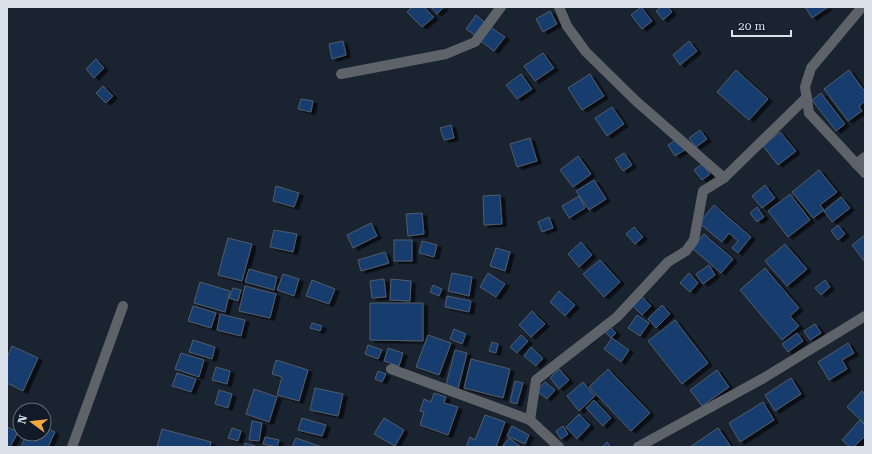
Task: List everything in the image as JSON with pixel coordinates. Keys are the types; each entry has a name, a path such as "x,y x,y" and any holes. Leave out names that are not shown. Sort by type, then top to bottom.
{"street":[{"path":"341,74 446,54 475,42 501,7"},
{"path":"560,7 567,26 586,52 636,101 724,178"},
{"path":"862,7 811,68 806,87 809,113 865,173"},
{"path":"530,420 536,380 616,317 668,262 686,251 694,240 703,191 724,178 807,97"},
{"path":"856,164 865,157"},
{"path":"72,447 124,306"},
{"path":"638,447 762,378 865,316"},
{"path":"391,369 530,420 559,447"}],"building":[{"path":"412,7 424,7 434,17 422,27 407,12"},
{"path":"431,7 444,7 437,14"},
{"path":"641,7 652,21 642,29 631,15"},
{"path":"661,7 668,7 672,12 663,20 656,11"},
{"path":"805,7 828,7 812,18"},
{"path":"550,11 557,24 543,32 536,19"},
{"path":"476,15 486,23 476,36 466,29"},
{"path":"489,26 505,37 494,51 479,40"},
{"path":"343,41 346,55 332,59 329,44"},
{"path":"689,41 697,51 680,65 673,55"},
{"path":"543,53 554,68 535,81 524,66"},
{"path":"96,59 104,68 94,78 86,69"},
{"path":"736,70 768,99 749,120 717,92"},
{"path":"849,70 865,92 865,101 859,106 862,111 848,121 824,89"},
{"path":"521,74 532,89 517,99 506,85"},
{"path":"590,74 604,96 582,110 568,88"},
{"path":"103,86 113,96 106,103 96,93"},
{"path":"821,93 845,124 836,131 812,100"},
{"path":"301,99 313,101 311,112 298,109"},
{"path":"612,107 624,124 607,136 595,118"},
{"path":"451,125 454,138 444,140 440,128"},
{"path":"700,130 707,139 696,147 689,138"},
{"path":"780,132 796,151 778,165 763,146"},
{"path":"530,138 537,161 517,167 510,144"},
{"path":"679,138 686,149 675,156 668,145"},
{"path":"624,153 632,165 623,171 615,159"},
{"path":"578,156 591,174 573,187 560,170"},
{"path":"702,164 710,174 702,180 694,170"},
{"path":"819,170 837,192 820,205 824,210 813,218 792,192"},
{"path":"594,180 606,199 589,210 576,191"},
{"path":"765,185 775,198 762,208 752,196"},
{"path":"276,186 299,193 294,207 273,201"},
{"path":"790,194 810,220 788,237 768,211"},
{"path":"500,195 502,224 484,225 483,196"},
{"path":"579,196 585,208 569,218 562,206"},
{"path":"841,197 850,208 832,222 824,211"},
{"path":"714,205 751,237 738,253 732,248 738,241 729,233 722,242 699,223"},
{"path":"757,207 764,217 757,222 750,213"},
{"path":"422,213 424,234 408,236 406,214"},
{"path":"549,217 553,228 542,232 538,222"},
{"path":"371,223 377,236 353,248 347,235"},
{"path":"838,225 845,234 838,240 831,231"},
{"path":"634,227 643,237 635,244 626,234"},
{"path":"274,230 297,234 293,252 270,247"},
{"path":"704,234 733,259 721,273 692,248"},
{"path":"865,235 865,262 852,245"},
{"path":"228,238 252,244 242,281 218,275"},
{"path":"394,240 412,240 412,261 394,261"},
{"path":"422,241 437,245 434,257 419,253"},
{"path":"581,242 592,255 579,267 568,254"},
{"path":"785,244 807,269 787,286 765,261"},
{"path":"496,248 510,252 505,271 490,266"},
{"path":"385,252 389,263 361,271 358,260"},
{"path":"600,260 620,282 604,297 583,274"},
{"path":"709,265 715,275 703,284 696,274"},
{"path":"765,268 799,308 790,316 799,326 782,340 740,290"},
{"path":"249,269 277,277 274,290 245,282"},
{"path":"452,273 472,277 469,296 448,291"},
{"path":"488,273 505,284 496,297 480,287"},
{"path":"689,273 698,283 690,292 680,283"},
{"path":"283,274 299,279 294,296 277,290"},
{"path":"384,279 386,297 372,298 370,281"},
{"path":"391,279 411,281 410,301 390,300"},
{"path":"312,280 335,289 329,304 306,296"},
{"path":"825,280 830,287 821,295 815,288"},
{"path":"200,282 230,291 225,312 194,303"},
{"path":"433,285 442,289 439,296 430,292"},
{"path":"245,286 276,294 270,318 239,311"},
{"path":"233,288 241,290 238,301 229,298"},
{"path":"559,291 575,305 565,316 550,302"},
{"path":"447,296 471,301 469,312 445,307"},
{"path":"642,297 651,306 642,315 633,306"},
{"path":"370,303 423,303 423,341 370,340"},
{"path":"662,305 670,314 656,328 648,319"},
{"path":"193,306 216,313 211,328 188,321"},
{"path":"532,311 545,324 531,337 519,325"},
{"path":"220,314 245,320 241,336 217,330"},
{"path":"637,315 649,323 640,336 628,328"},
{"path":"675,320 708,363 682,384 648,341"},
{"path":"312,323 322,326 320,331 310,328"},
{"path":"815,324 821,333 810,340 804,331"},
{"path":"610,327 616,333 611,338 605,332"},
{"path":"454,329 466,334 462,344 450,339"},
{"path":"797,333 803,341 788,352 782,344"},
{"path":"428,335 451,343 439,375 416,367"},
{"path":"521,335 528,341 517,353 510,347"},
{"path":"612,338 629,350 621,362 604,349"},
{"path":"193,340 215,347 212,359 189,352"},
{"path":"492,342 498,344 496,353 489,351"},
{"path":"848,343 854,353 842,360 847,369 829,380 818,362"},
{"path":"368,345 382,350 378,359 365,354"},
{"path":"12,346 38,358 23,391 7,383 7,358"},
{"path":"531,347 543,358 536,366 524,356"},
{"path":"388,348 403,353 399,366 384,361"},
{"path":"455,350 467,353 458,389 446,385"},
{"path":"181,353 204,360 199,377 175,369"},
{"path":"471,359 510,369 503,398 464,388"},
{"path":"276,360 308,370 299,401 277,395 282,377 272,374"},
{"path":"216,367 230,371 227,384 212,380"},
{"path":"559,369 569,380 559,389 550,378"},
{"path":"608,369 650,413 631,431 589,387"},
{"path":"717,370 729,387 702,406 690,390"},
{"path":"378,371 386,374 382,382 375,379"},
{"path":"177,373 196,379 191,392 172,386"},
{"path":"791,378 801,394 775,411 765,395"},
{"path":"515,381 523,383 517,404 510,402"},
{"path":"545,382 555,390 547,399 537,391"},
{"path":"583,382 595,396 579,411 567,396"},
{"path":"315,388 343,394 338,416 310,410"},
{"path":"254,389 277,397 269,422 246,414"},
{"path":"219,390 232,394 228,408 215,404"},
{"path":"862,391 865,394 865,424 847,407"},
{"path":"434,393 446,397 444,403 458,407 448,435 420,425 424,412 420,411 424,399 431,402"},
{"path":"594,400 611,418 603,426 586,408"},
{"path":"763,402 774,420 740,442 729,423"},
{"path":"579,414 590,425 577,439 566,427"},
{"path":"485,415 505,422 496,447 466,447 470,437 475,440"},
{"path":"302,418 326,425 322,436 298,430"},
{"path":"384,418 404,430 395,446 374,434"},
{"path":"860,420 865,425 865,436 854,447 850,447 842,440"},
{"path":"252,421 262,423 259,441 249,440"},
{"path":"512,426 529,435 525,444 507,436"},
{"path":"563,426 568,434 561,439 556,431"},
{"path":"7,427 12,429 13,442 10,447 7,447"},
{"path":"232,428 241,431 238,441 228,438"},
{"path":"718,428 731,447 690,447"},
{"path":"162,429 211,442 210,447 157,447"},
{"path":"52,431 55,432 52,438"},
{"path":"265,437 279,440 277,447 263,444"},
{"path":"296,438 322,447 292,447"},
{"path":"509,438 521,447 502,447"},
{"path":"23,442 50,442 48,447 21,447"},
{"path":"607,442 611,447 602,447"},
{"path":"245,443 258,447 244,447"}]}
